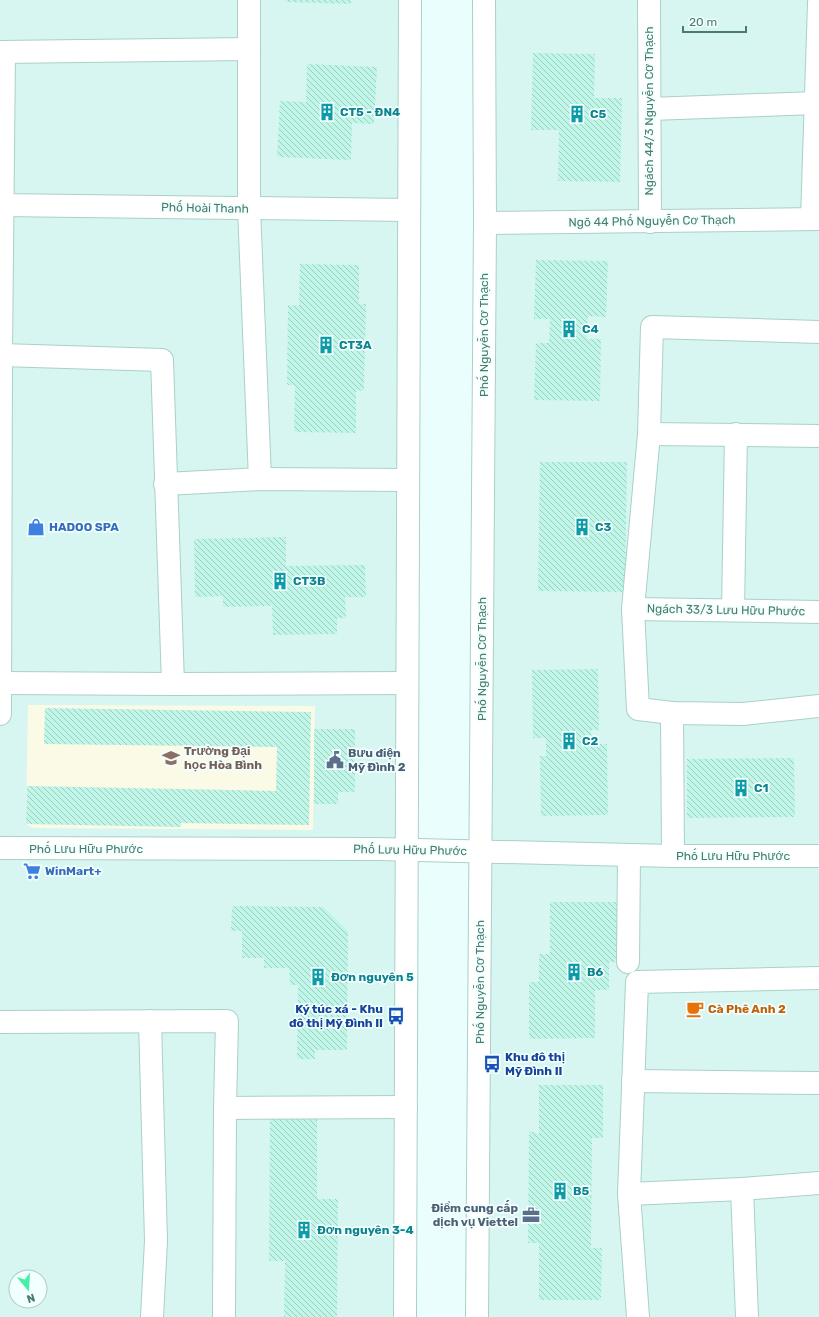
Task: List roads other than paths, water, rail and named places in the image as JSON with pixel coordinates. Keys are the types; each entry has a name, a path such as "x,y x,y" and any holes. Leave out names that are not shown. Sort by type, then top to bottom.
{"street":[{"path":"249,0 249,208 260,479"},
{"path":"405,1317 410,0"},
{"name":"Phố Nguyễn Cơ Thạch","path":"477,1317 485,223 484,0"},
{"name":"Ngách 44/3 Nguyễn Cơ Thạch","path":"649,0 650,222"},
{"path":"815,219 819,3"},
{"path":"0,714 2,52 249,49"},
{"path":"650,109 816,103"},
{"name":"Phố Hoài Thanh","path":"1,205 409,210"},
{"name":"Ngõ 44 Phố Nguyễn Cơ Thạch","path":"485,223 815,219"},
{"path":"819,332 652,327 649,434 633,609 638,709 672,713 743,714 819,706"},
{"path":"0,355 162,360 165,484 173,684"},
{"path":"649,434 819,436"},
{"path":"733,610 736,434"},
{"path":"165,484 260,479 408,480"},
{"name":"Ngách 33/3 Lưu Hữu Phước","path":"633,609 819,612"},
{"path":"0,683 408,683"},
{"path":"672,713 673,856"},
{"name":"Phố Lưu Hữu Phước","path":"0,848 407,850 673,856 819,856"},
{"path":"630,855 633,1081 629,1194 638,1317"},
{"path":"632,972 819,978"},
{"path":"150,1021 156,1241 152,1317"},
{"path":"0,1022 228,1021 225,1108 224,1317"},
{"path":"633,1081 819,1082"},
{"path":"225,1108 406,1106"},
{"path":"629,1194 742,1189 819,1183"},
{"path":"742,1189 747,1317"}],"place":[{"name":"CT5 - ĐN4","path":"327,112"},
{"name":"C5","path":"577,114"},
{"name":"C4","path":"569,329"},
{"name":"CT3A","path":"326,345"},
{"name":"HADOO SPA","path":"36,527"},
{"name":"C3","path":"582,527"},
{"name":"CT3B","path":"280,581"},
{"name":"C2","path":"569,741"},
{"name":"Trường Đại học Hòa Bình","path":"171,758"},
{"name":"Bưu điện Mỹ Đình 2","path":"335,760"},
{"name":"C1","path":"741,788"},
{"name":"WinMart+","path":"32,871"},
{"name":"B6","path":"574,972"},
{"name":"Đơn nguyên 5","path":"318,977"},
{"name":"Cà Phê Anh 2","path":"695,1009"},
{"name":"Ký túc xá - Khu đô thị Mỹ Đình II","path":"396,1016"},
{"name":"Khu đô thị Mỹ Đình II","path":"492,1064"},
{"name":"B5","path":"560,1191"},
{"name":"Điểm cung cấp dịch vụ Viettel","path":"531,1215"},
{"name":"Đơn nguyên 3-4","path":"304,1230"}]}
